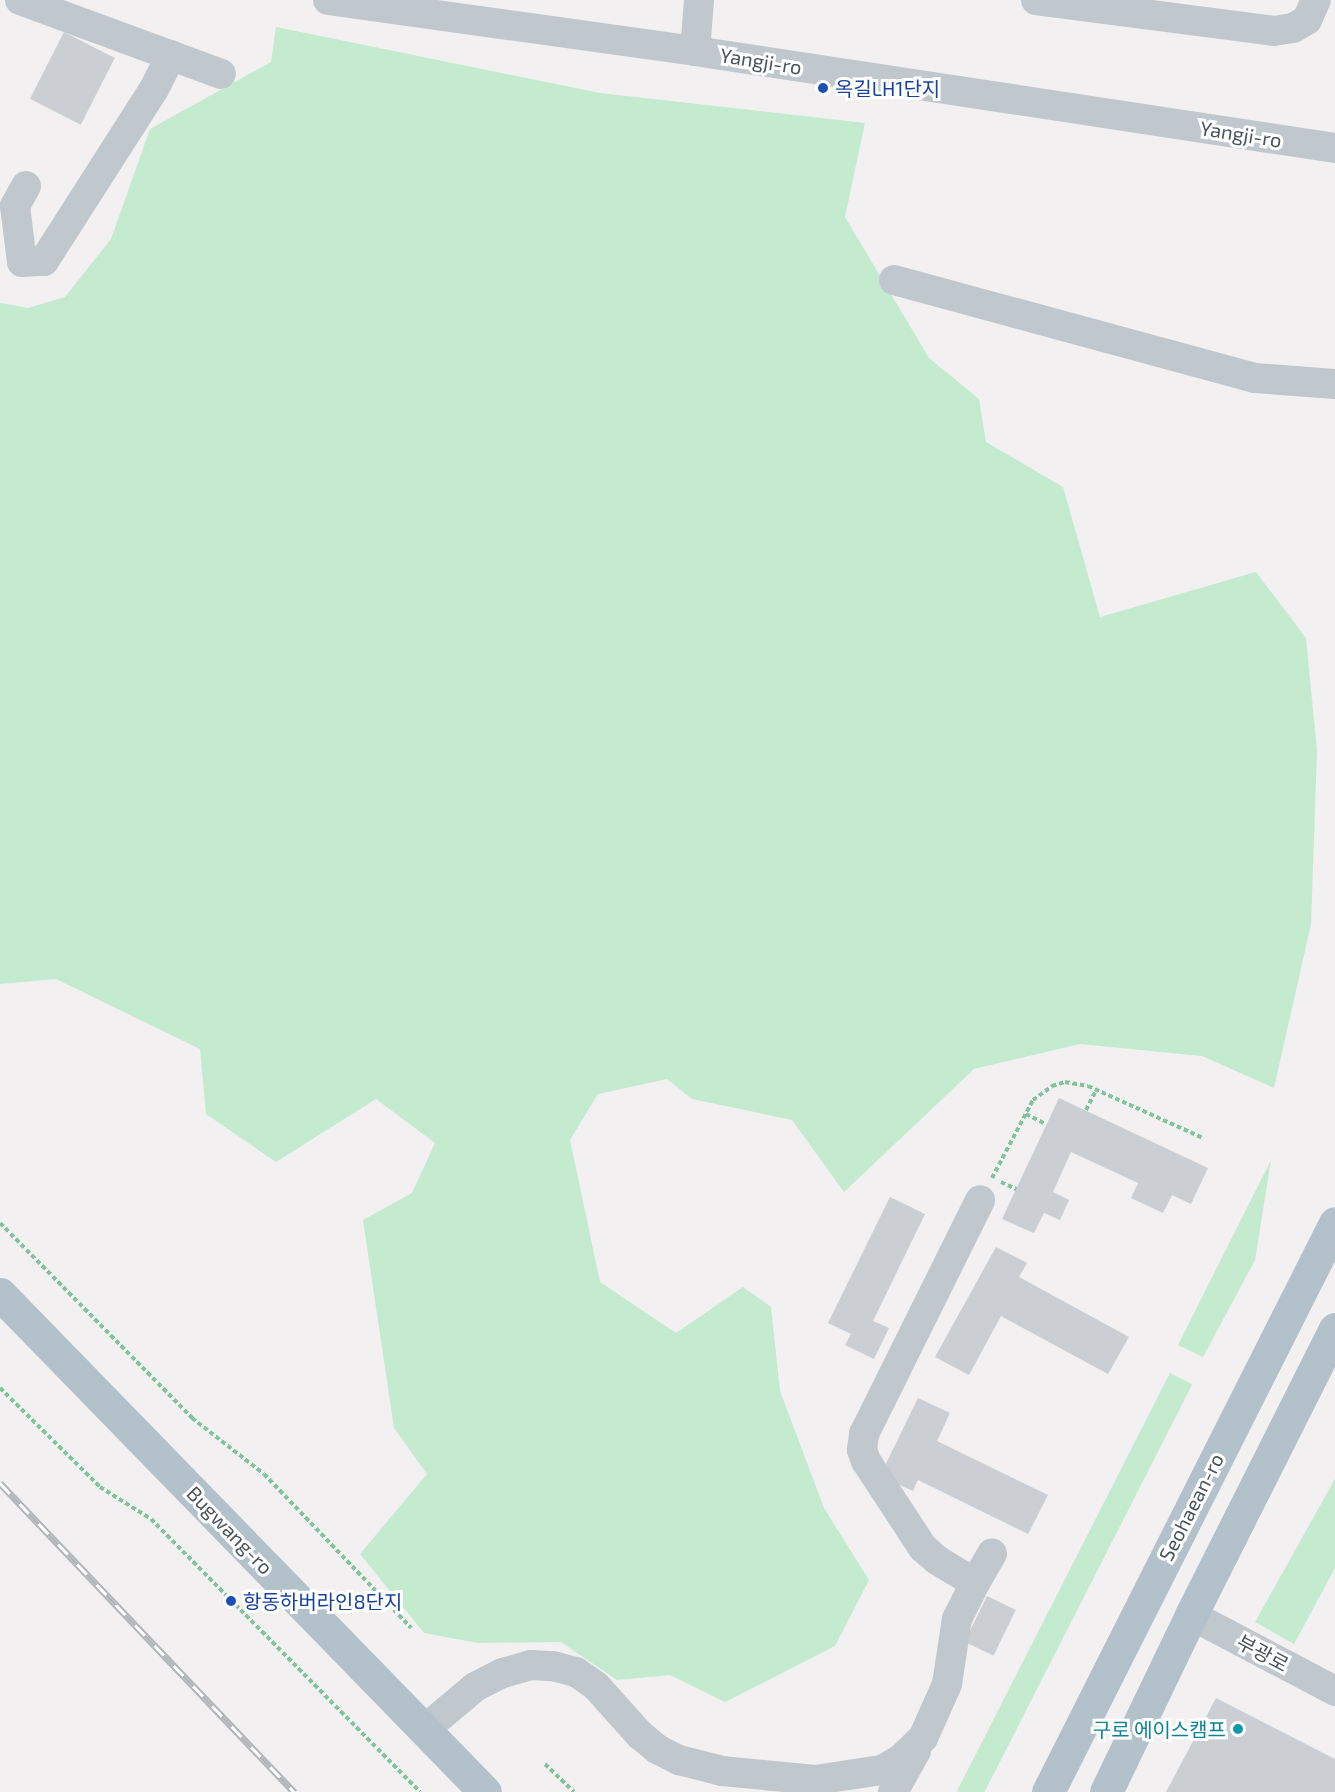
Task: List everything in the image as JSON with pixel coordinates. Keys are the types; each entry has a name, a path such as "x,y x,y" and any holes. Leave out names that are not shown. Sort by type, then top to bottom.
{"main road":[{"name":"Seohaean-ro","path":"1048,1792 1335,1223"},
{"name":"Bugwang-ro","path":"0,1294 485,1792"},
{"path":"1106,1792 1191,1615 1335,1329"}],"street":[{"path":"20,0 221,74"},
{"name":"Yangji-ro","path":"328,0 695,51 1335,148"},
{"path":"695,51 699,0"},
{"path":"1036,0 1274,31 1293,28 1307,20 1316,0"},
{"path":"26,186 15,206 22,262 44,261 154,89 171,55"},
{"path":"894,280 1255,378 1335,384"},
{"path":"975,1583 937,1560 923,1548 866,1461 862,1450 864,1434 986,1189"},
{"path":"893,1792 923,1738 947,1684 957,1619 992,1553"},
{"name":"부광로","path":"1191,1615 1335,1691"},
{"path":"425,1729 475,1687 503,1673 531,1665 553,1666 576,1672 596,1686 640,1735 657,1749 679,1760 722,1772 813,1786 882,1770 901,1759 923,1738"}],"path":[{"path":"1016,1189 986,1189 1033,1100 1052,1086 1065,1082 1096,1090 1203,1138"},
{"path":"1086,1110 1096,1090"},
{"path":"1026,1114 1046,1124"},
{"path":"0,1223 192,1419 264,1474 411,1628"},
{"path":"0,1388 100,1487 151,1519 420,1792"},
{"path":"544,1764 574,1792"}],"green space":[{"path":"276,27 600,93 865,123 845,217 929,358 979,399 986,442 1063,487 1100,617 1256,572 1306,638 1317,751 1311,924 1274,1088 1202,1056 1080,1044 974,1069 844,1192 792,1120 692,1099 667,1079 598,1094 570,1140 600,1282 676,1333 743,1287 771,1307 780,1391 824,1508 869,1580 835,1646 725,1702 670,1675 617,1680 561,1642 478,1643 424,1633 360,1554 427,1474 394,1428 363,1220 412,1193 435,1143 376,1099 276,1162 206,1114 200,1049 56,979 0,984 0,303 28,308 65,297 111,239 150,129 271,62"},
{"path":"1271,1160 1255,1260 1203,1357 1178,1345"},
{"path":"1170,1373 1192,1384 985,1792 957,1791"},
{"path":"1335,1479 1335,1568 1294,1644 1255,1622"}],"building":[{"path":"64,32 115,58 81,125 30,99"},
{"path":"1059,1098 1208,1168 1191,1204 1172,1195 1163,1213 1131,1198 1138,1183 1071,1152 1053,1192 1069,1200 1060,1220 1044,1213 1034,1233 1002,1219"},
{"path":"890,1197 925,1214 873,1321 889,1328 874,1359 845,1345 851,1334 828,1323"},
{"path":"996,1247 1027,1263 1019,1277 1129,1337 1108,1374 1001,1316 969,1375 935,1357"},
{"path":"918,1398 950,1413 937,1441 1048,1495 1028,1534 918,1480 913,1491 880,1476"},
{"path":"987,1596 1016,1610 993,1656 965,1642"},
{"name":"구로 에이스캠프","path":"1216,1698 1335,1759 1335,1792 1166,1792"}],"railway":[{"path":"0,1483 294,1792"}],"place":[{"name":"옥길LH1단지","path":"823,88"},
{"name":"항동하버라인8단지","path":"231,1601"},
{"name":"구로 에이스캠프","path":"1238,1729"}]}
